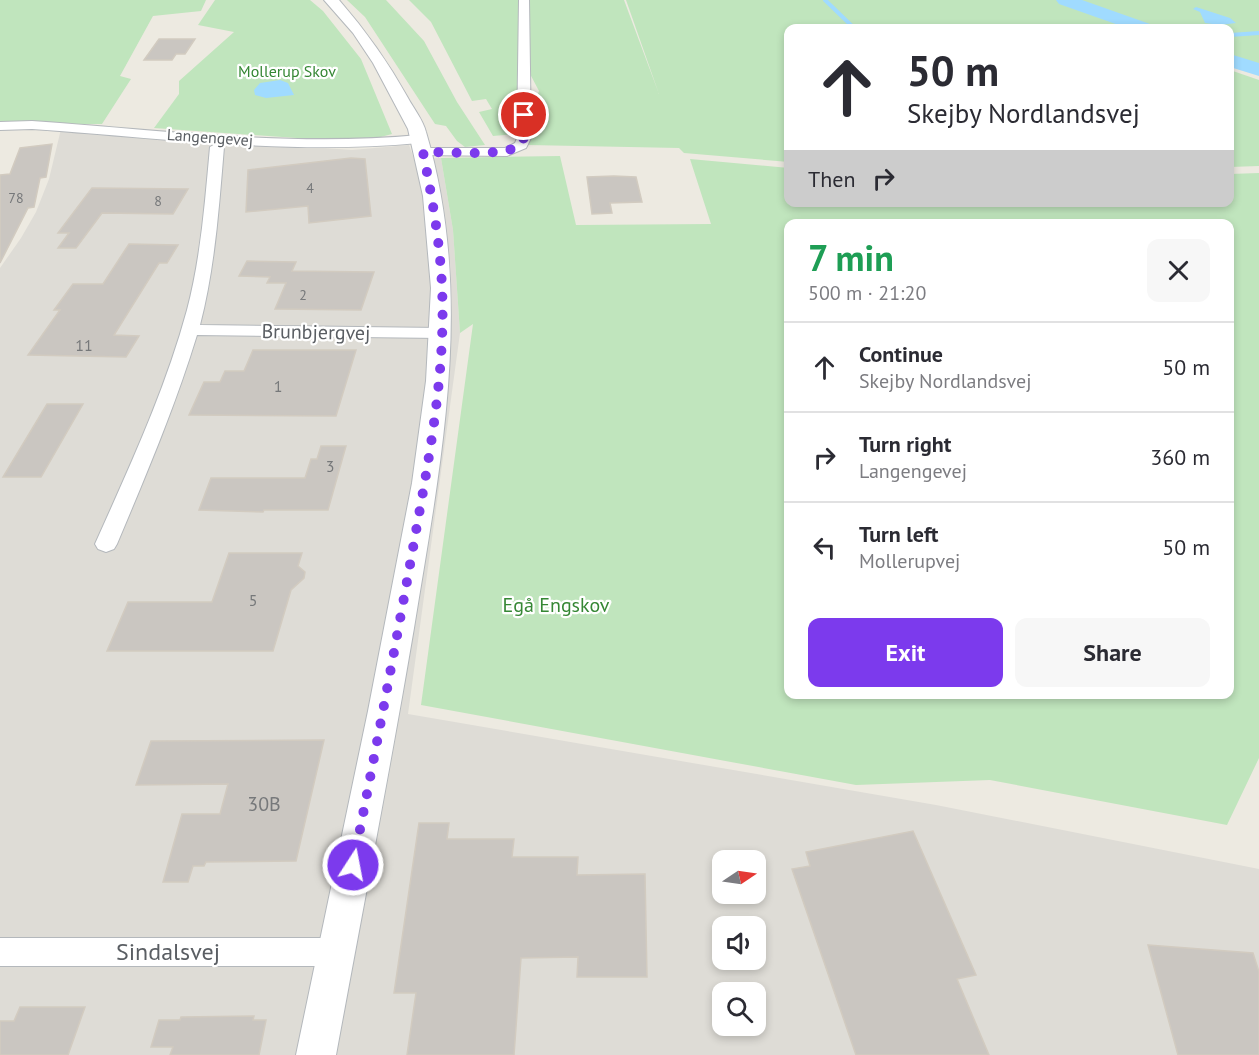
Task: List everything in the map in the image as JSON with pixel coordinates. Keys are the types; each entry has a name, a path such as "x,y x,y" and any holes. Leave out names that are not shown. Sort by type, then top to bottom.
{"street":[{"path":"316,1055 384,711 425,483 438,381 442,288 432,196 421,146 411,117 381,63 358,30 331,0"},
{"name":"Langengevej","path":"0,126 41,125 331,145 421,146 499,152 515,149 521,145 524,138 525,0"},
{"path":"106,544 152,436 190,330 203,273 217,147"},
{"name":"Brunbjergvej","path":"190,330 441,333"},
{"name":"Sindalsvej","path":"0,952 336,952"}],"shaded area":[{"path":"61,129 352,150 409,145 414,159 441,158 453,230 460,333 408,714 936,805 1259,869 1259,1055 0,1055 0,268 36,212 49,179"}],"green space":[{"path":"0,0 206,0 201,11 153,16 120,76 131,79 102,124 0,124"},
{"name":"Mollerup Skov","path":"215,0 310,0 323,11 361,59 392,134 377,138 339,141 154,128 179,94 179,81 234,32 198,25"},
{"path":"347,0 386,0 424,41 457,102 485,145 465,147 457,141 446,126 435,124 365,17"},
{"path":"409,0 519,0 517,134 493,136 479,112 492,109 486,99 472,101 431,22"},
{"path":"530,0 624,0 659,94 626,0 1259,0 1259,72 1234,63 1234,24 784,24 784,162 684,153 679,148 528,145 531,133 531,113 539,91 529,72"},
{"path":"1234,71 1259,80 1259,166 1234,167"},
{"name":"Egå Engskov","path":"560,156 576,225 711,224 690,159 784,168 784,207 1234,207 1234,174 1259,173 1259,758 1227,825 990,780 856,785 421,705 473,324 460,333 453,230 441,158"}],"water":[{"path":"1196,7 1230,18 1236,23 1205,23 1200,12 1193,9"},
{"path":"280,80 288,83 294,95 266,98 255,95 254,90 260,83"}],"building":[{"path":"159,39 195,39 185,54 176,54 172,60 144,60"},
{"path":"52,144 46,177 40,178 34,207 28,208 0,263 0,175 10,174 20,148"},
{"path":"351,158 365,159 371,216 309,223 308,206 246,212 248,170"},
{"path":"587,177 636,177 642,202 610,203 612,213 592,214"},
{"path":"92,188 188,189 173,214 102,213 76,248 58,248 69,233 58,233"},
{"path":"129,244 178,245 167,263 159,263 114,335 139,336 126,357 28,355 60,310 54,310 73,284 103,284"},
{"path":"247,261 296,262 292,271 374,272 361,310 275,309 286,283 267,283 270,277 239,276"},
{"path":"253,350 356,350 336,416 189,415 204,382 220,382 225,371 244,371"},
{"path":"47,404 83,404 41,477 3,477"},
{"path":"321,446 346,446 328,510 264,510 263,512 199,510 211,478 305,478 311,459 317,459"},
{"path":"229,553 302,553 298,566 305,572 304,578 291,590 273,651 107,651 128,602 212,602"},
{"path":"324,740 296,861 206,862 204,866 193,866 188,882 163,882 182,814 220,814 228,784 136,785 151,741"},
{"path":"419,823 449,823 447,839 514,839 512,857 578,857 577,875 645,874 647,977 577,977 578,957 521,958 514,1055 407,1055 416,993 394,993"},
{"path":"913,831 976,975 957,979 989,1055 856,1055 792,869 810,866 806,852"},
{"path":"1148,945 1253,953 1259,972 1259,1055 1178,1055"},
{"path":"20,1007 85,1007 68,1055 0,1055 0,1021 14,1021"},
{"path":"254,1016 253,1020 266,1020 259,1055 170,1055 173,1047 151,1047 159,1020 180,1020 181,1017"}],"waterway":[{"path":"825,0 850,24"},
{"path":"1065,0 1132,24"},
{"path":"1234,35 1259,33"},
{"path":"1234,61 1259,70"}],"route":[{"path":"353,865 384,711 425,483 438,381 442,288 440,254 423,152 507,152 521,145 524,138 524,115"}]}
